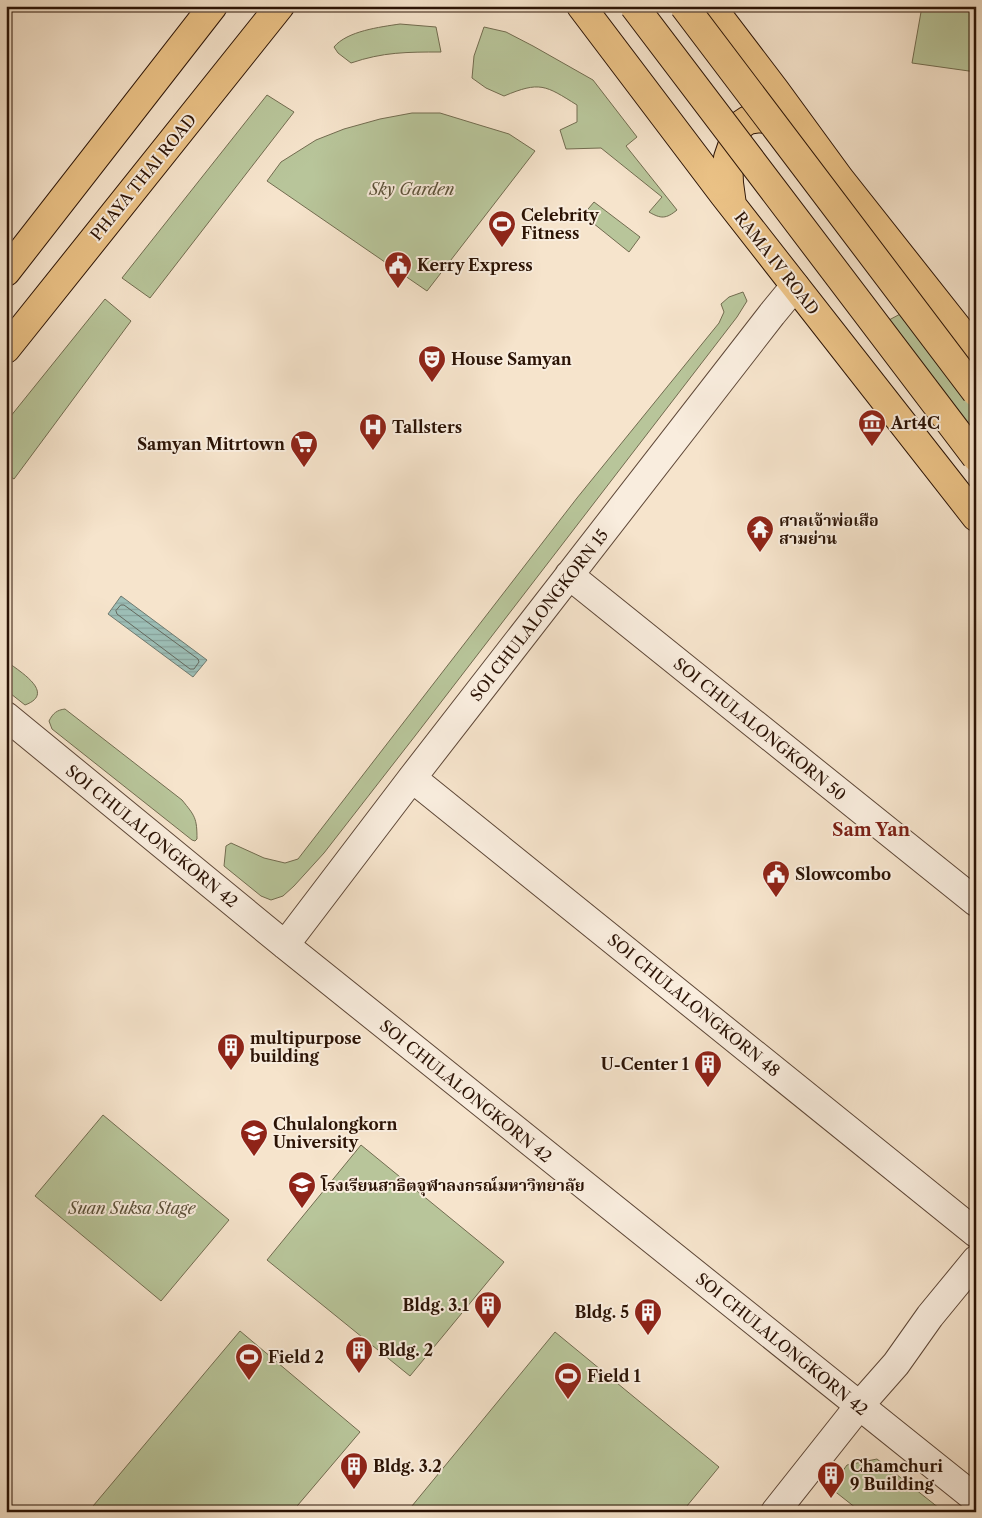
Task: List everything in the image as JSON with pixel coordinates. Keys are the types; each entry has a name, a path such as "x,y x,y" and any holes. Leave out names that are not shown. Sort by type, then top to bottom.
{"main road":[{"path":"6,272 213,6"},
{"path":"634,6 976,458"},
{"path":"684,6 976,392"},
{"path":"710,6 840,179 976,351"},
{"name":"PHAYA THAI ROAD","path":"6,349 280,7"},
{"name":"RAMA IV ROAD","path":"581,10 976,517"},
{"path":"732,206 728,158 739,126 748,120 762,118 782,125 813,143"}],"street":[{"name":"SOI CHULALONGKORN 15","path":"285,945 569,575 795,286"},
{"name":"SOI CHULALONGKORN 50","path":"569,575 976,902"},
{"name":"SOI CHULALONGKORN 42","path":"6,716 285,945 976,1499"},
{"name":"SOI CHULALONGKORN 48","path":"412,778 976,1233"},
{"path":"775,1512 859,1406 896,1364 930,1316 976,1260"}],"green space":[{"path":"932,6 976,11 976,72 912,63 921,12"},
{"path":"400,24 436,27 441,52 395,53 351,63 338,53 334,47 355,33"},
{"path":"484,27 506,32 593,80 637,137 626,146 677,210 663,217 649,212 662,197 601,148 566,149 560,130 577,122 577,105 557,93 542,87 526,88 504,96 486,88 472,78 474,56"},
{"path":"267,95 294,112 150,298 122,278"},
{"name":"Sky Garden","path":"412,113 440,113 509,134 535,151 427,291 267,181 281,162 316,140 344,129"},
{"path":"594,202 640,237 629,252 583,215"},
{"path":"743,292 747,301 737,317 324,853 283,896 271,900 261,896 224,866 226,846 231,843 264,858 285,863 298,859 577,498 719,323 724,312 721,304 729,297"},
{"path":"105,299 131,321 14,479 6,474 6,422"},
{"path":"904,312 976,407 976,436 889,320"},
{"path":"6,661 32,682 37,694 34,700 25,705 6,690"},
{"path":"65,709 182,800 194,818 197,839 195,841 52,729 49,721 56,712"},
{"name":"Suan Suksa Stage","path":"103,1115 229,1220 161,1301 35,1196"},
{"path":"361,1145 504,1262 410,1376 267,1260"},
{"name":"Field 2","path":"240,1331 360,1432 292,1512 88,1512"},
{"name":"Field 1","path":"555,1332 719,1467 682,1512 407,1512"},
{"path":"877,1459 944,1512 861,1512 828,1486 847,1465"}],"water":[{"path":"121,596 207,660 193,677 108,614"}],"place":[{"name":"Celebrity Fitness","path":"502,248"},
{"name":"Kerry Express","path":"398,289"},
{"name":"House Samyan","path":"432,383"},
{"name":"Art4C","path":"872,447"},
{"name":"Tallsters","path":"373,451"},
{"name":"Samyan Mitrtown","path":"304,468"},
{"name":"ศาลเจ้าพ่อเสือ สามย่าน","path":"760,553"},
{"name":"Slowcombo","path":"776,898"},
{"name":"multipurpose building","path":"231,1071"},
{"name":"U-Center 1","path":"708,1088"},
{"name":"Chulalongkorn University","path":"254,1157"},
{"name":"โรงเรียนสาธิตจุฬาลงกรณ์มหาวิทยาลัย","path":"302,1209"},
{"name":"Bldg. 3.1","path":"488,1329"},
{"name":"Bldg. 5","path":"648,1336"},
{"name":"Bldg. 2","path":"359,1374"},
{"name":"Field 2","path":"249,1381"},
{"name":"Field 1","path":"568,1400"},
{"name":"Bldg. 3.2","path":"354,1490"},
{"name":"Chamchuri 9 Building","path":"831,1499"}],"district":[{"name":"Sam Yan","path":"871,830"}]}
